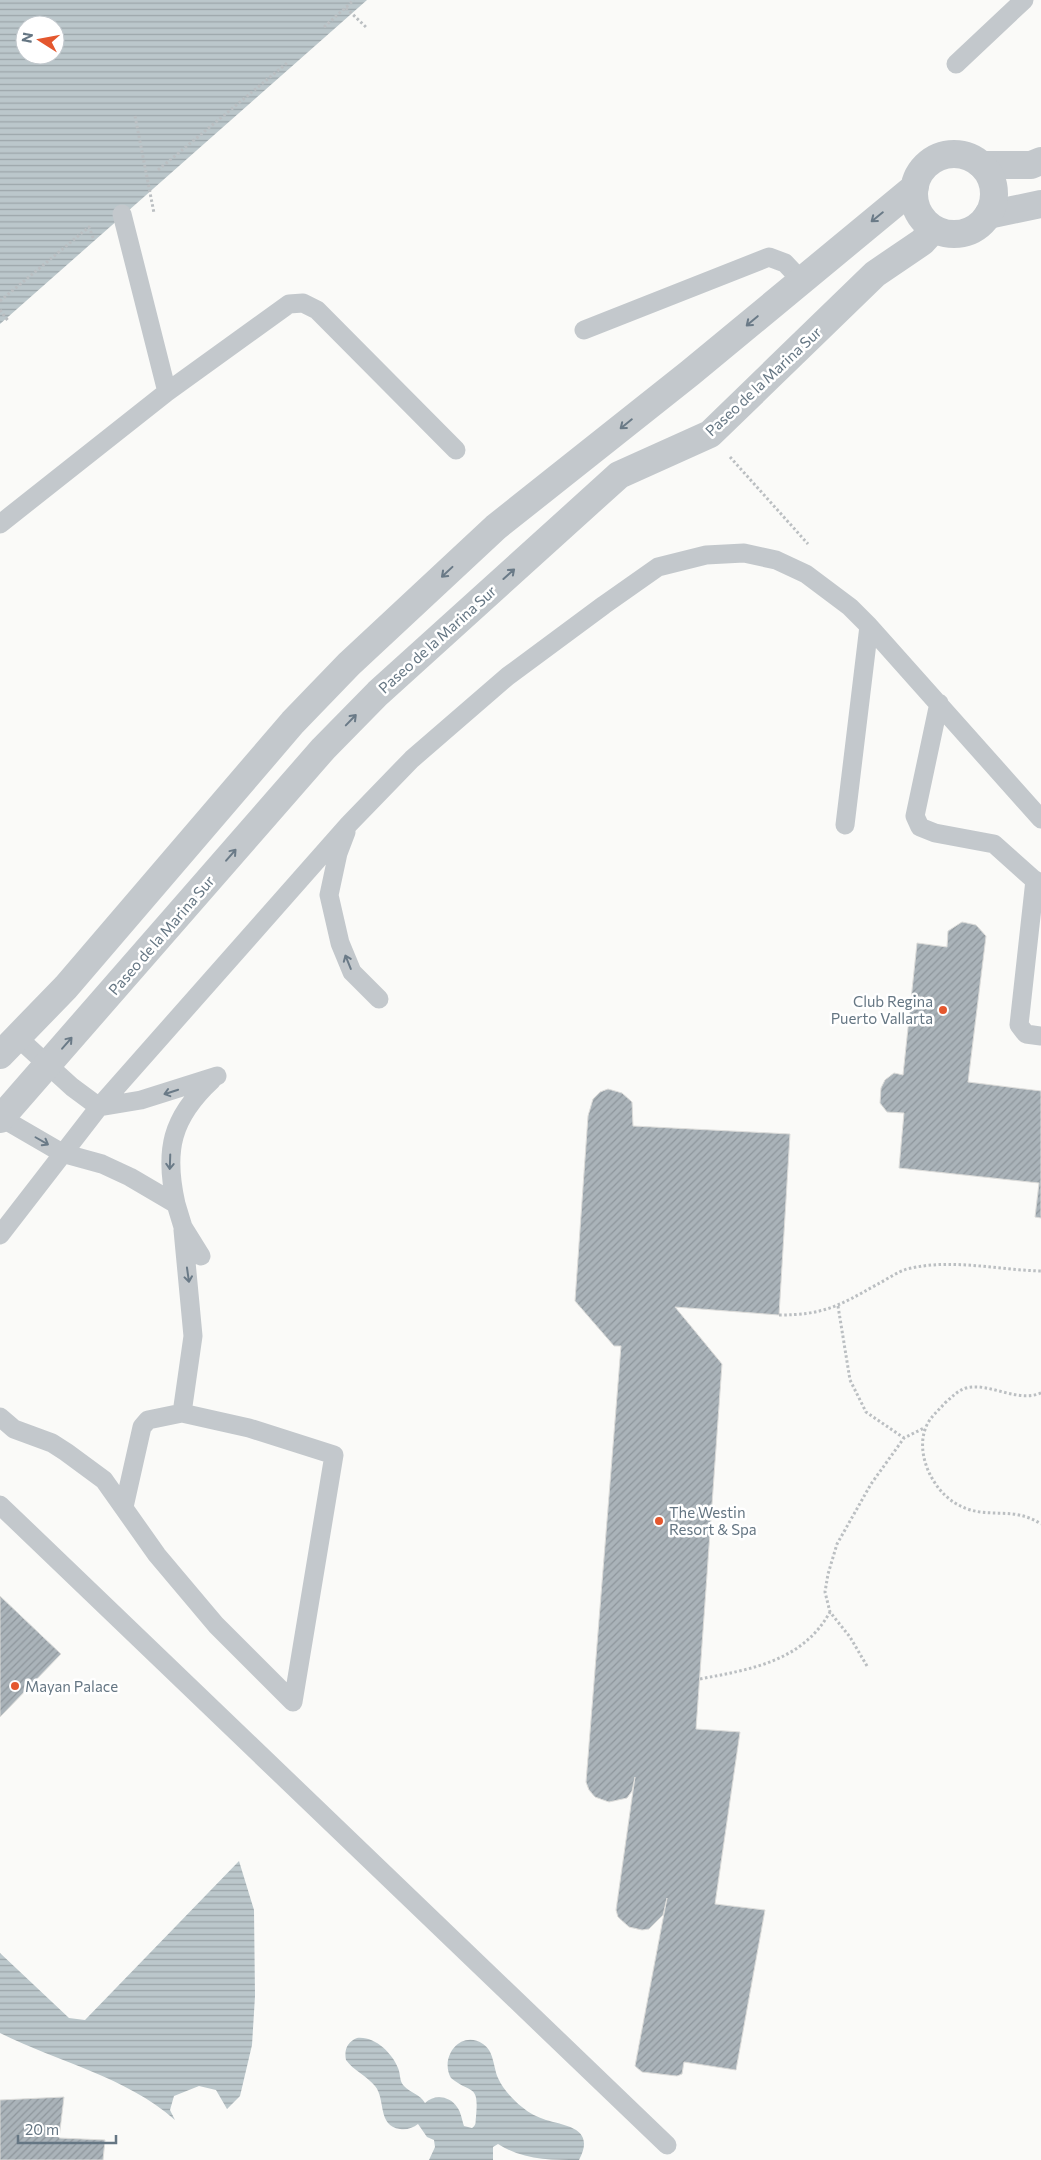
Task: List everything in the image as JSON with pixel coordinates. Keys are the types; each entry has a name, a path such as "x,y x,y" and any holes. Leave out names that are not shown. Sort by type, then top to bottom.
{"street":[{"path":"957,154 970,157 982,165 990,176 994,188 993,202 988,215 979,226 962,234 947,234 934,229 919,214 914,201 915,187 920,174 929,163 943,156 957,154"},
{"path":"982,165 1038,171"},
{"path":"8,1046 66,987 293,722 349,664 496,527 675,384 915,187"},
{"path":"988,215 1041,204"},
{"name":"Paseo de la Marina Sur","path":"0,1118 323,749 378,693 619,475 710,434 875,274 922,242 934,229"},
{"path":"349,664 378,693"},
{"path":"293,722 323,749"}],"lane":[{"path":"956,64 1024,0"},
{"path":"122,214 167,392"},
{"path":"584,330 769,258 785,263 801,280"},
{"path":"0,524 167,392 289,304 303,302 317,310 456,450"},
{"path":"0,1235 99,1106 348,824 412,759 508,676 658,567 706,555 744,553 776,560 806,574 850,607 869,626 1041,819"},
{"path":"845,825 869,626"},
{"path":"939,704 915,816 920,827 935,833 994,844 1038,883 1019,1025 1026,1034 1041,1036"},
{"path":"348,824 338,853 329,895 340,943 352,972 379,999"},
{"path":"8,1046 47,1065 99,1106 150,1098 217,1076 195,1096 180,1120 171,1147 170,1176 182,1227 193,1336 182,1414"},
{"path":"0,1118 62,1153 110,1167 176,1204"},
{"path":"182,1227 201,1256"},
{"path":"0,1417 14,1429 52,1443 104,1480 157,1555 216,1625 293,1702 334,1455 249,1428 182,1414 148,1420 142,1427 124,1507"},
{"path":"0,1505 667,2145"}],"path":[{"path":"324,27 354,0"},
{"path":"346,8 367,28"},
{"path":"158,170 287,63"},
{"path":"135,116 154,213"},
{"path":"0,301 89,227 94,240"},
{"path":"0,310 9,322"},
{"path":"710,434 812,548"},
{"path":"779,1315 806,1315 838,1306 906,1270 946,1264 983,1264 1041,1271"},
{"path":"838,1306 850,1380 866,1412 904,1438"},
{"path":"1041,1393 1026,1397 968,1388 955,1393 932,1416 925,1428 924,1460 930,1476 942,1493 952,1502 969,1512 986,1514 1016,1513 1030,1517 1041,1524"},
{"path":"867,1666 850,1637 830,1612 825,1592 828,1574 837,1544 872,1484 904,1438 925,1428"},
{"path":"700,1679 766,1664 796,1651 820,1630 830,1612"}],"shaded area":[{"path":"0,0 367,0 0,324"},
{"path":"239,1861 254,1910 255,1996 252,2045 240,2096 227,2109 216,2090 199,2086 174,2096 170,2110 175,2120 156,2105 113,2081 0,2033 0,1953 69,2018 85,2020"},
{"path":"357,2038 370,2040 387,2051 398,2068 402,2084 425,2103 437,2097 450,2100 458,2109 464,2126 472,2128 476,2122 477,2106 475,2094 451,2078 448,2062 450,2054 460,2043 467,2040 475,2040 483,2044 491,2055 500,2082 515,2101 533,2115 570,2127 581,2135 584,2141 579,2160 537,2158 517,2153 498,2144 493,2147 493,2160 429,2160 435,2147 434,2140 427,2137 418,2124 414,2127 400,2129 388,2123 375,2086 346,2060 345,2053 347,2047"}],"building":[{"name":"Club Regina Puerto Vallarta","path":"962,922 976,925 986,936 968,1082 1041,1091 1041,1218 1035,1217 1039,1183 899,1168 904,1113 887,1112 880,1103 881,1088 885,1080 894,1073 903,1075 917,943 947,947 948,931"},
{"name":"The Westin Resort & Spa","path":"608,1089 622,1093 632,1102 633,1126 790,1134 779,1315 675,1307 722,1364 696,1729 740,1732 715,1904 765,1910 736,2070 684,2062 682,2074 677,2076 642,2072 635,2066 667,1898 663,1915 649,1929 642,1930 629,1927 618,1917 616,1910 635,1777 632,1791 627,1798 609,1802 595,1797 589,1790 586,1782 621,1346 614,1346 575,1301 588,1116 593,1099 600,1092"},
{"name":"Mayan Palace","path":"0,1596 61,1654 0,1717"},
{"path":"64,2097 59,2138 105,2140 103,2160 0,2160 0,2100"}],"place":[{"name":"Club Regina Puerto Vallarta","path":"943,1010"},
{"name":"The Westin Resort & Spa","path":"659,1521"},
{"name":"Mayan Palace","path":"15,1686"}]}
